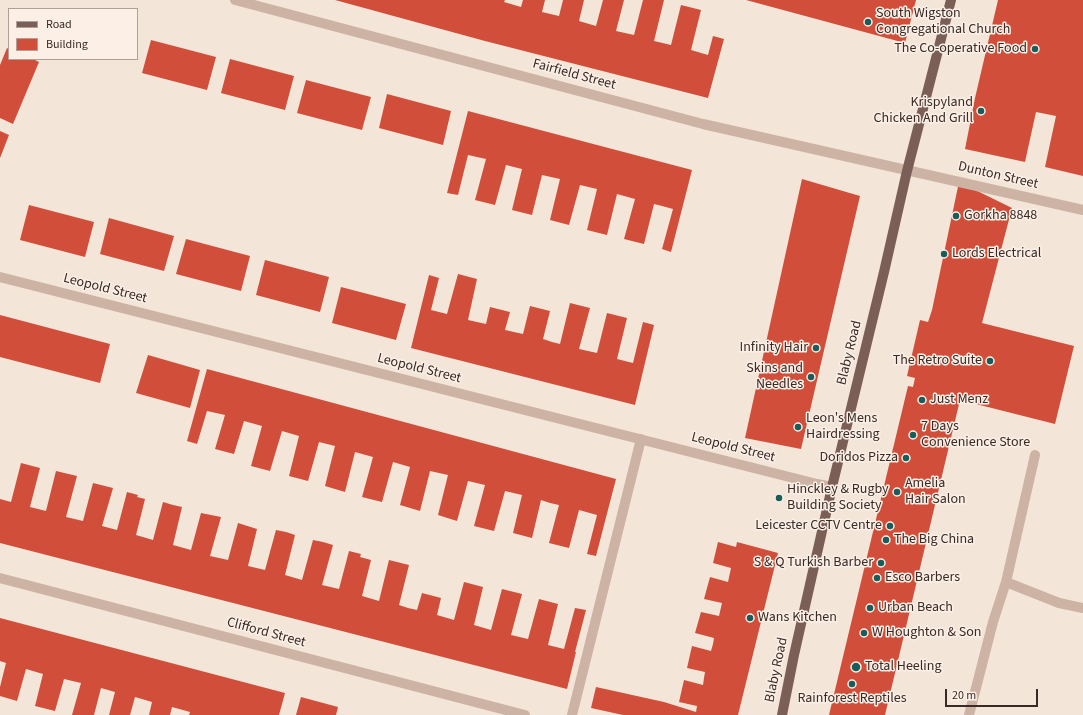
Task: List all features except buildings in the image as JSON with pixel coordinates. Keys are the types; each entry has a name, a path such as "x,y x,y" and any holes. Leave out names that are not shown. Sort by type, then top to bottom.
{"main road":[{"name":"Blaby Road","path":"782,715 832,487 907,171 951,0"}],"street":[{"name":"Fairfield Street","path":"235,0 703,124 907,171"},
{"name":"Dunton Street","path":"907,171 1083,210"},
{"name":"Leopold Street","path":"0,277 832,487"},
{"path":"572,715 641,439"},
{"path":"969,715 993,622 1006,582 1035,455"},
{"name":"Clifford Street","path":"0,578 525,715"},
{"path":"1006,582 1059,603 1083,608"}],"place":[{"name":"South Wigston Congregational Church","path":"868,22"},
{"name":"The Co-operative Food","path":"1035,49"},
{"name":"Krispyland Chicken And Grill","path":"981,111"},
{"name":"Gorkha 8848","path":"956,216"},
{"name":"Lords Electrical","path":"944,254"},
{"name":"Infinity Hair","path":"816,348"},
{"name":"The Retro Suite","path":"990,361"},
{"name":"Skins and Needles","path":"811,377"},
{"name":"Just Menz","path":"922,400"},
{"name":"Leon's Mens Hairdressing","path":"798,427"},
{"name":"7 Days Convenience Store","path":"913,435"},
{"name":"Doridos Pizza","path":"906,458"},
{"name":"Amelia Hair Salon","path":"897,492"},
{"name":"Hinckley & Rugby Building Society","path":"779,498"},
{"name":"Leicester CCTV Centre","path":"890,526"},
{"name":"The Big China","path":"886,540"},
{"name":"S & Q Turkish Barber","path":"881,563"},
{"name":"Esco Barbers","path":"877,578"},
{"name":"Urban Beach","path":"870,608"},
{"name":"Wans Kitchen","path":"750,618"},
{"name":"W Houghton & Son","path":"864,633"},
{"name":"Total Heeling","path":"856,667"},
{"name":"Rainforest Reptiles","path":"852,684"}]}
